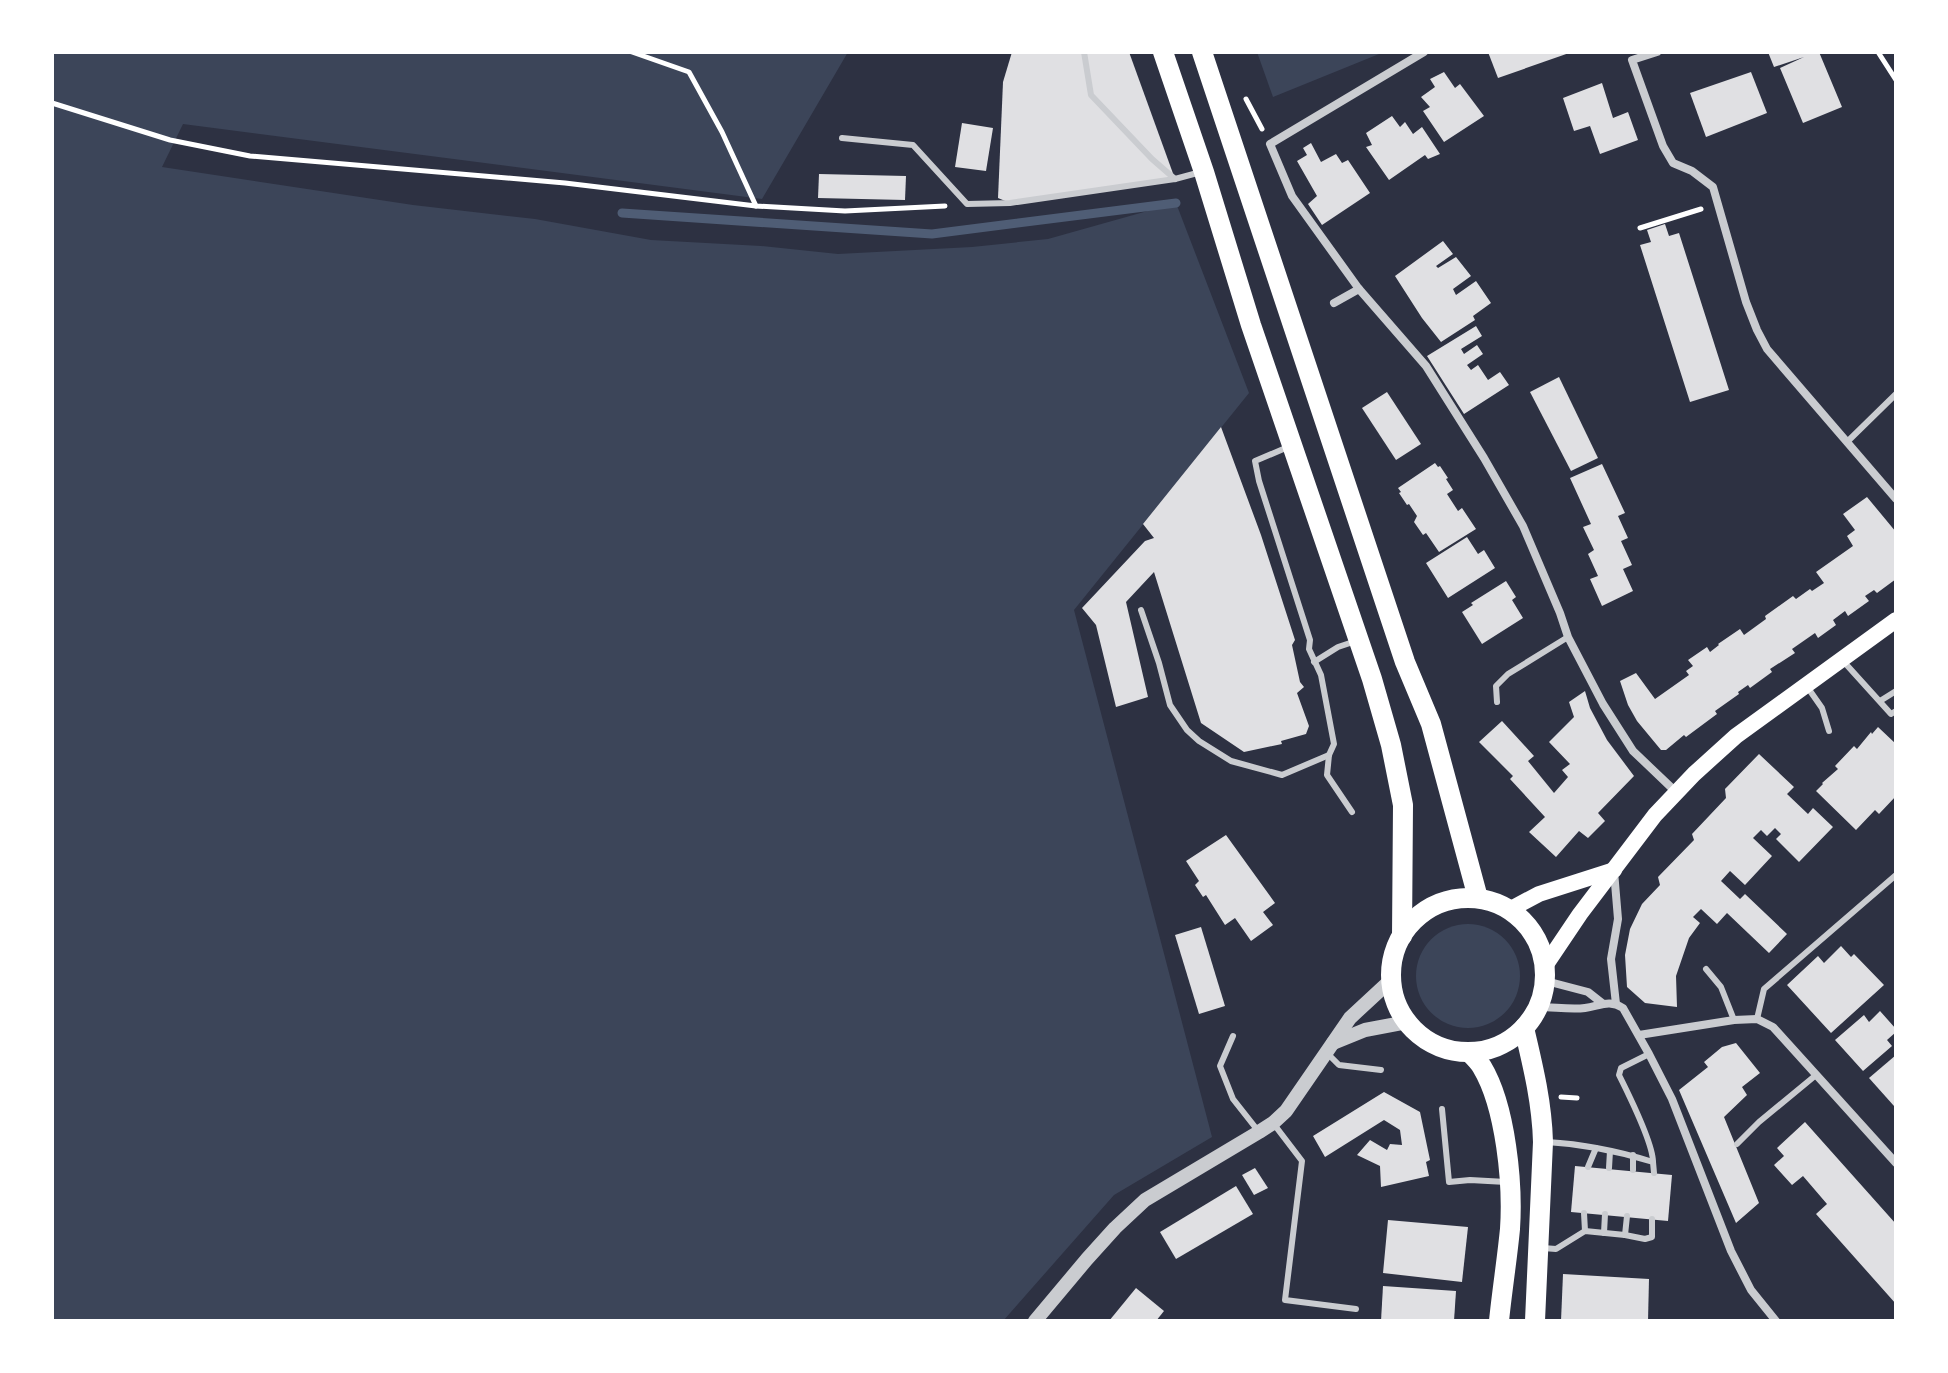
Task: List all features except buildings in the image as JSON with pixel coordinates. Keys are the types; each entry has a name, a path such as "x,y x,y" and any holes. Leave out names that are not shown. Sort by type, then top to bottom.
{"main road":[{"path":"1163,52 1384,719 1403,805 1402,936"},
{"path":"1202,52 1405,662 1431,724 1478,898"},
{"path":"1546,974 1539,945 1530,930 1509,910 1498,903 1462,898 1430,908 1414,920 1395,950 1391,980 1397,1004 1407,1022 1434,1045 1470,1053 1497,1047 1512,1039 1535,1015 1546,974 1580,914 1676,792 1716,753 1896,620"},
{"path":"1509,910 1539,894 1614,870"},
{"path":"1524,1028 1536,1079 1543,1142 1535,1321"},
{"path":"1470,1053 1482,1066 1499,1114 1507,1154 1510,1227 1499,1321"}],"street":[{"path":"1424,52 1270,144 1292,196 1359,289 1426,366 1484,458 1523,526 1568,637 1590,681 1633,751 1676,792"},
{"path":"1657,52 1632,60 1663,146 1673,163 1692,171 1713,187 1746,302 1767,349 1896,499"},
{"path":"1334,303 1359,289"},
{"path":"1614,870 1618,919 1611,959 1616,1004"},
{"path":"1546,974 1588,992 1602,1003"},
{"path":"1035,1321 1096,1248 1145,1200 1259,1132 1286,1111 1350,1018 1391,980"},
{"path":"1539,1007 1586,1008 1602,1003 1623,1008 1672,1099 1731,1251 1751,1290 1776,1321"},
{"path":"1639,1035 1757,1019 1773,1027 1896,1163"},
{"path":"1329,1048 1365,1030 1407,1022"}],"lane":[{"path":"1084,52 1091,95 1175,179"},
{"path":"842,138 913,145 967,204 1010,203 1204,172"},
{"path":"1847,442 1896,394"},
{"path":"1293,446 1255,461 1310,640 1309,649 1321,675 1334,744 1329,755 1327,775 1352,812"},
{"path":"1141,610 1170,705 1187,730 1199,741 1231,761 1282,775 1329,755"},
{"path":"1497,702 1496,686 1508,674 1568,637"},
{"path":"1314,662 1338,647 1359,640"},
{"path":"1841,659 1894,714"},
{"path":"1806,685 1822,708 1829,731"},
{"path":"1880,701 1896,691"},
{"path":"1757,1019 1764,989 1896,875"},
{"path":"1706,969 1721,987 1734,1020"},
{"path":"1233,1036 1220,1066 1233,1099 1259,1132"},
{"path":"1329,1048 1339,1065 1381,1070"},
{"path":"1649,1054 1621,1068 1619,1075 1648,1139 1654,1173"},
{"path":"1737,1144 1816,1075"},
{"path":"1442,1109 1449,1182 1509,1182"},
{"path":"1273,1123 1302,1161 1285,1300 1356,1309"},
{"path":"1543,1142 1580,1144 1653,1162"},
{"path":"1588,1167 1596,1148"},
{"path":"1609,1168 1610,1151"},
{"path":"1633,1155 1633,1170"},
{"path":"1584,1213 1585,1231"},
{"path":"1604,1233 1605,1214"},
{"path":"1625,1235 1627,1216"},
{"path":"1538,1247 1556,1249 1585,1231 1645,1239 1652,1237 1652,1219"}],"path":[{"path":"632,52 689,72 722,132 756,206"},
{"path":"1878,52 1896,80"},
{"path":"1246,98 1270,144"},
{"path":"52,103 170,140 250,156 565,183 756,206 845,211 967,204"},
{"path":"1640,228 1718,204"}],"shaded area":[{"path":"52,52 848,52 762,199 183,124 162,167 413,205 535,219 651,240 838,254 972,247 1048,239 1176,203 1249,393 1074,610 1212,1137 1114,1195 1003,1321 52,1321"},
{"path":"1257,52 1384,52 1273,97"},
{"path":"1468,924 1488,928 1505,939 1516,956 1520,976 1516,996 1505,1013 1488,1024 1468,1028 1448,1024 1431,1013 1420,996 1416,976 1420,956 1431,939 1448,928"}],"waterway":[{"path":"622,213 932,234 1176,203"}]}
